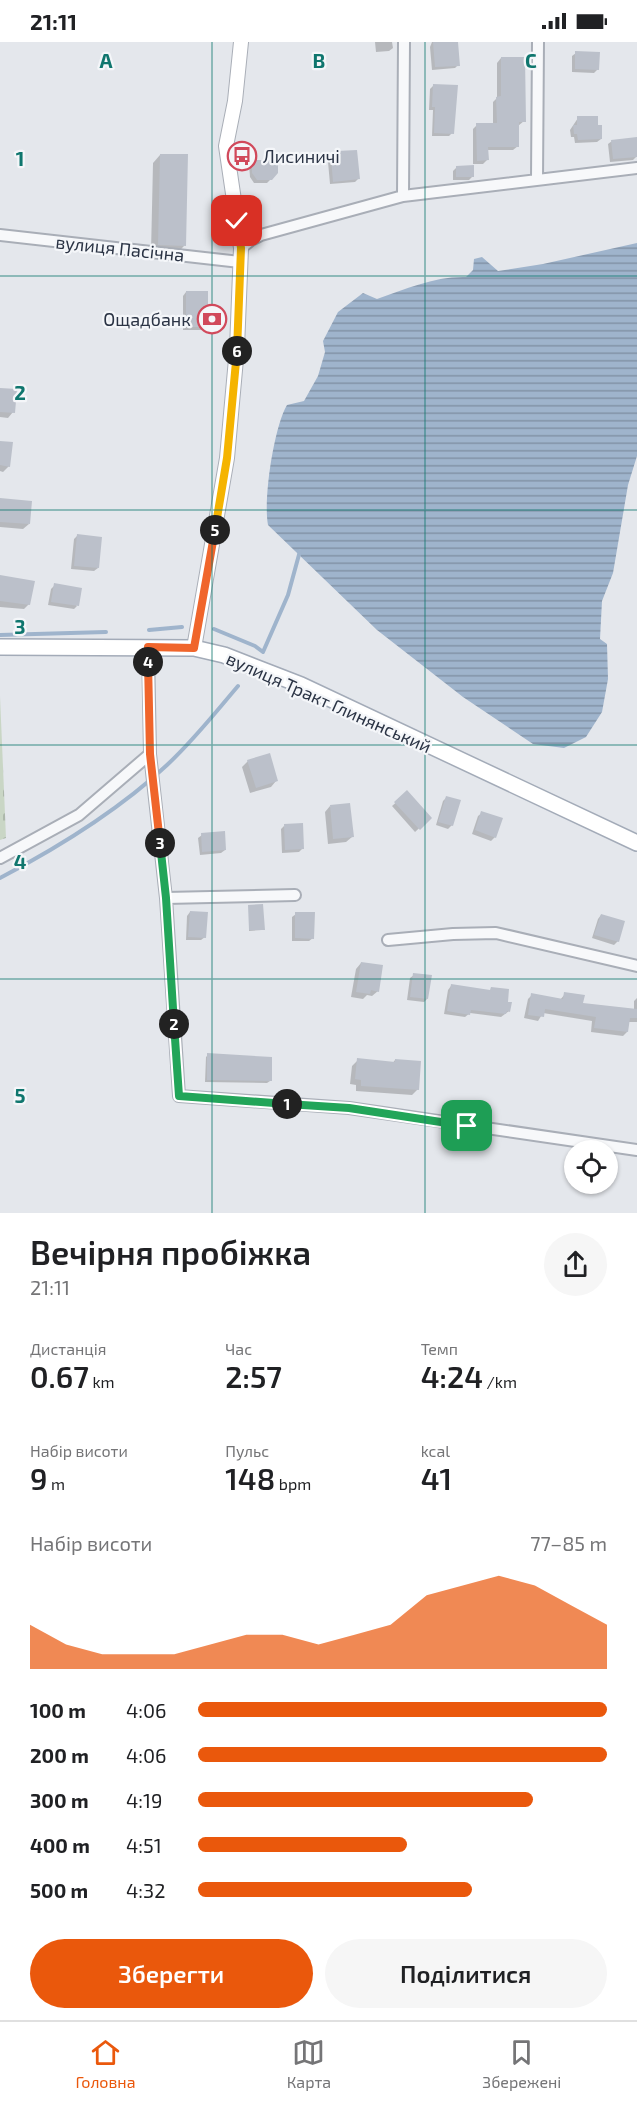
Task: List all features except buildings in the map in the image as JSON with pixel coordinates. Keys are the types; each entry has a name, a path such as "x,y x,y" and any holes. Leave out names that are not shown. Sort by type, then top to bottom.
{"main road":[{"path":"194,648 227,458 237,348 241,255 226,146 236,101 241,42"},
{"name":"вулиця Тракт Глинянський","path":"0,647 194,648 224,655 301,686 637,843"}],"street":[{"path":"403,196 404,42"},
{"path":"537,179 538,42"},
{"path":"241,255 250,240 261,235 403,196 637,168"},
{"name":"вулиця Пасічна","path":"0,235 241,255"},
{"path":"148,647 151,770 166,898 179,1096 349,1108 637,1150"},
{"path":"0,858 79,815 150,754"},
{"path":"166,898 295,895"},
{"path":"387,940 496,933 637,966"}],"green space":[{"path":"0,696 6,838 0,840"}],"water":[{"path":"637,243 637,456 628,485 613,573 602,601 600,639 607,644 608,679 602,712 586,737 564,748 533,744 463,697 377,630 268,525 268,481 274,446 287,405 304,401 318,376 325,352 323,341 338,312 363,293 377,299 432,281 466,277 473,270 474,259 482,257 498,271 543,264"}],"waterway":[{"path":"214,629 255,646 263,652 288,595 300,551"},
{"path":"149,630 182,627"},
{"path":"0,635 106,632"},
{"path":"0,878 66,841 129,798 177,756 238,686"}],"place":[{"name":"Лисиничі","path":"242,156"},
{"name":"Ощадбанк","path":"212,319"}],"route":[{"path":"237,221 241,248 237,348 227,458 194,648 148,647 150,754 166,898 179,1096 349,1108 467,1126"}]}
